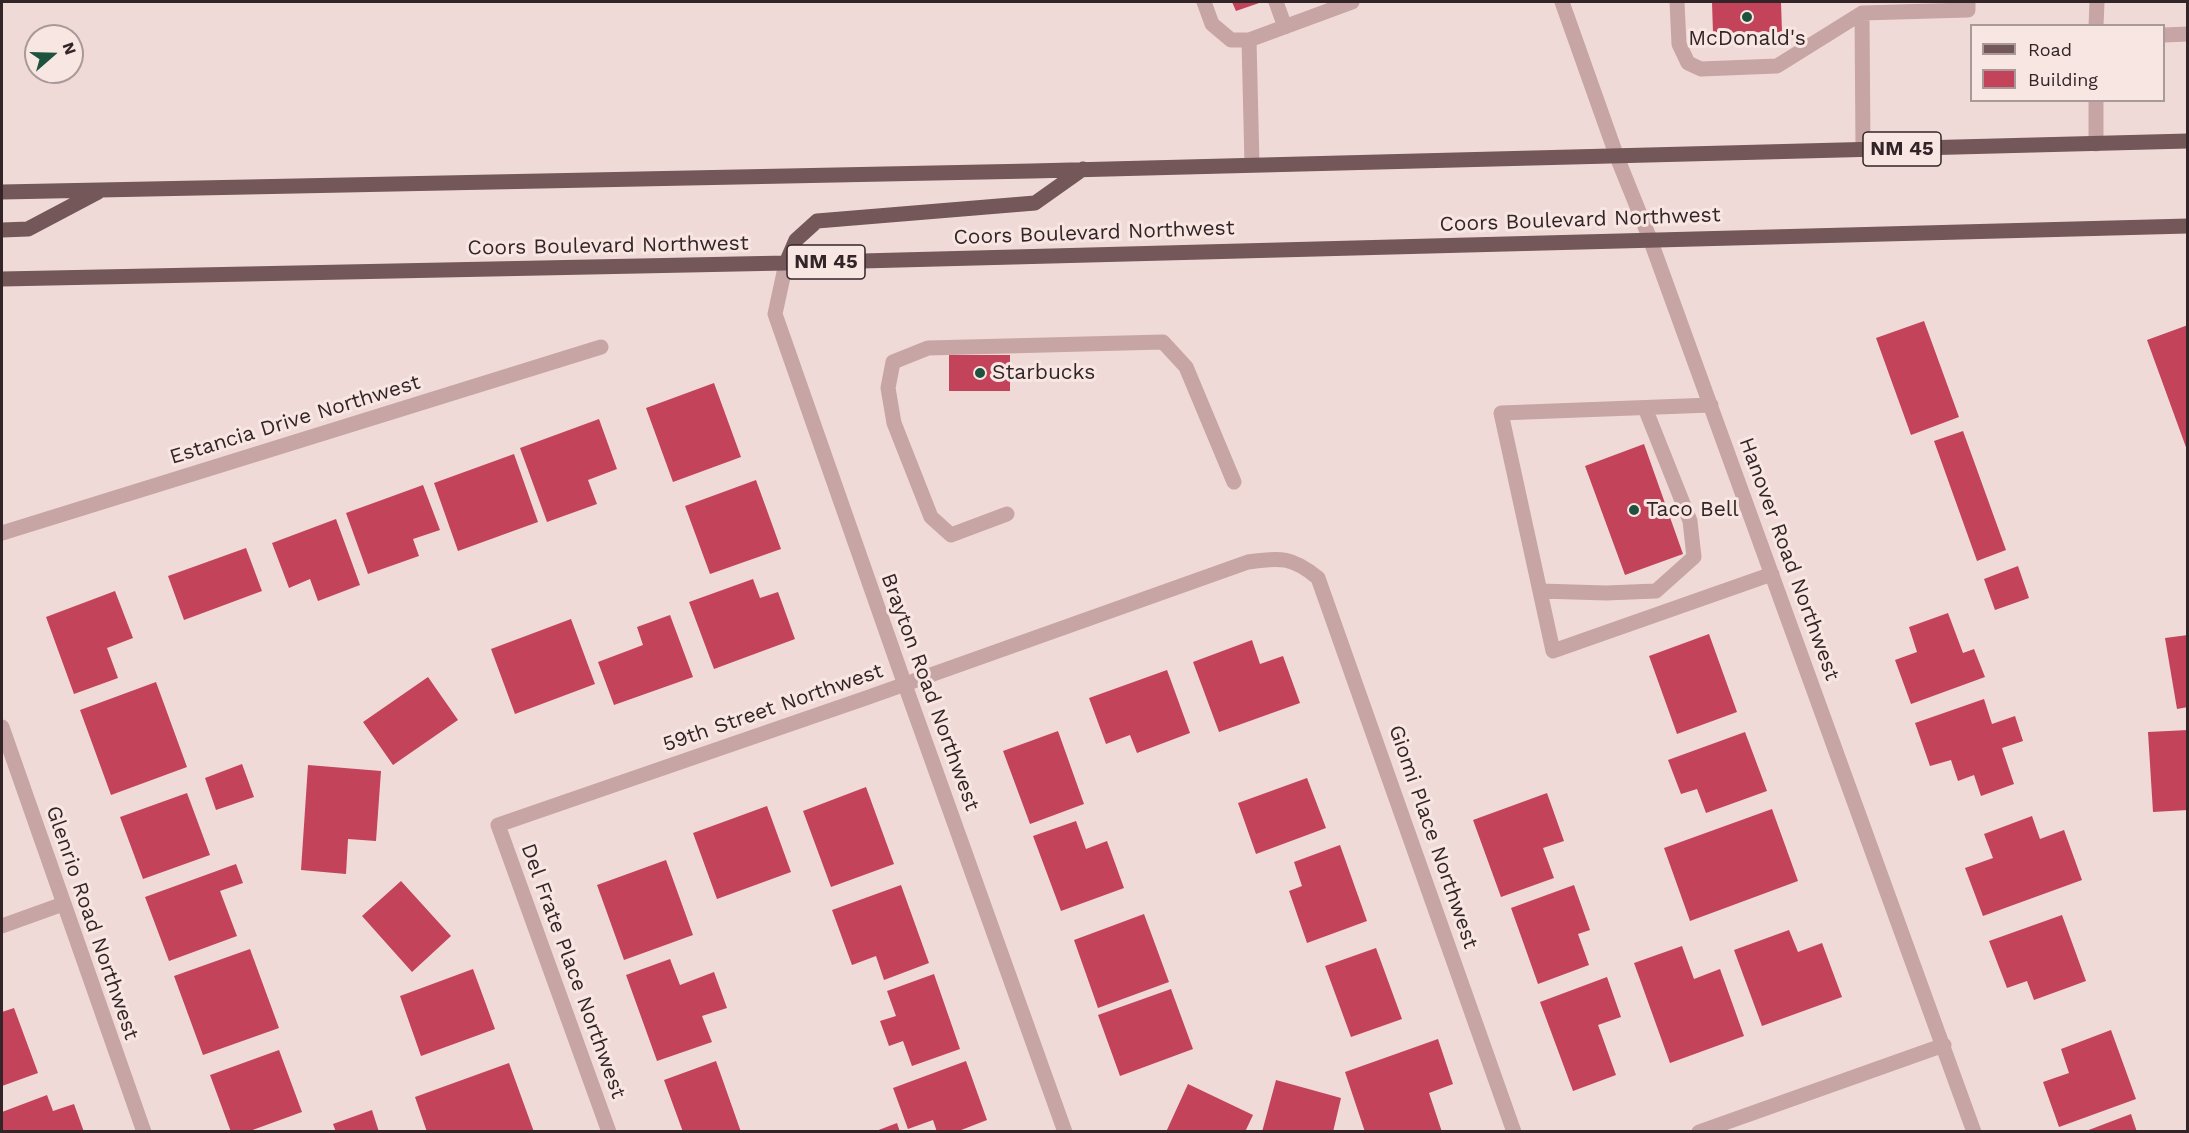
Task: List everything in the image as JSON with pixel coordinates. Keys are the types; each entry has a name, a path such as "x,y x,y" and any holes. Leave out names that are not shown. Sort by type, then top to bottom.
{"main road":[{"name":"NM 45","path":"2,192 1617,157 2187,141"},
{"path":"786,263 796,240 817,221 1035,204 1083,169"},
{"path":"2,230 28,229 101,190"},
{"name":"Coors Boulevard Northwest","path":"2,279 786,263 2187,226"}],"street":[{"path":"1204,2 1212,24 1231,40 1249,40 1285,27 1330,5 1352,2"},
{"path":"1276,2 1285,27"},
{"name":"Hanover Road Northwest","path":"1562,2 1617,157 1711,405 1974,1131"},
{"path":"1677,2 1678,44 1688,63 1701,69 1776,66 1862,13 1883,7 1968,10 1968,2"},
{"path":"2096,24 2097,2"},
{"path":"1862,13 1863,150"},
{"path":"2165,35 2187,34"},
{"path":"1249,40 1252,164"},
{"path":"2096,102 2096,144"},
{"name":"Brayton Road Northwest","path":"786,263 775,314 1065,1131"},
{"path":"1008,514 951,535 931,517 894,423 888,388 893,362 928,348 1163,342 1186,367 1234,482"},
{"name":"Estancia Drive Northwest","path":"2,532 601,347"},
{"path":"1711,405 1501,413 1554,651 1772,574"},
{"path":"1540,591 1606,593 1656,591 1694,557 1690,521 1645,408"},
{"name":"59th Street Northwest","path":"498,825 905,685 1248,562 1272,558 1301,564"},
{"name":"Giomi Place Northwest","path":"1301,564 1318,578 1328,602 1515,1131"},
{"name":"Glenrio Road Northwest","path":"2,728 144,1131"},
{"name":"Del Frate Place Northwest","path":"498,825 609,1131"},
{"path":"2,926 63,904"},
{"path":"1699,1131 1944,1045"}],"building":[{"path":"1232,2 1262,2 1236,11"},
{"name":"McDonald's","path":"1712,2 1781,2 1782,32 1713,33"},
{"path":"1924,321 1959,417 1911,435 1876,338"},
{"path":"2188,325 2188,450 2187,450 2147,340"},
{"name":"Starbucks","path":"949,355 1010,355 1010,391 949,391"},
{"path":"714,383 741,457 673,482 646,408"},
{"path":"599,419 617,469 588,480 597,504 547,522 520,448"},
{"path":"1963,431 2006,550 1977,561 1934,441"},
{"name":"Taco Bell","path":"1644,444 1683,554 1625,575 1585,466"},
{"path":"514,454 538,522 458,551 434,483"},
{"path":"756,480 781,549 710,574 685,506"},
{"path":"423,485 440,530 413,539 419,556 368,574 346,513"},
{"path":"336,519 360,585 318,601 310,579 289,588 272,543"},
{"path":"246,548 262,591 184,620 168,576"},
{"path":"2018,566 2029,598 1995,610 1984,579"},
{"path":"753,579 760,598 778,592 795,639 714,669 689,602"},
{"path":"115,591 133,638 107,648 118,678 74,694 46,617"},
{"path":"1948,613 1963,653 1974,649 1985,677 1911,704 1895,660 1917,652 1909,627"},
{"path":"670,615 693,677 614,705 598,662 643,645 637,627"},
{"path":"571,619 595,684 515,714 491,649"},
{"path":"1709,634 1737,712 1677,734 1649,656"},
{"path":"2188,635 2188,707 2177,709 2165,638"},
{"path":"1252,640 1260,664 1283,656 1300,703 1219,732 1193,662"},
{"path":"1167,670 1190,733 1137,753 1130,735 1106,744 1089,698"},
{"path":"428,677 458,720 393,765 363,722"},
{"path":"156,682 187,767 111,795 80,710"},
{"path":"1984,699 1992,724 2015,716 2023,741 2002,748 2014,784 1981,796 1974,775 1958,781 1951,760 1930,766 1915,723"},
{"path":"2188,730 2188,810 2153,812 2148,732"},
{"path":"1058,731 1084,804 1030,824 1003,751"},
{"path":"1745,732 1767,791 1706,813 1697,789 1681,794 1668,760"},
{"path":"242,764 254,797 216,810 205,778"},
{"path":"308,765 381,771 376,841 348,839 346,874 301,870"},
{"path":"1307,778 1326,828 1256,854 1238,803"},
{"path":"866,787 894,864 831,887 803,811"},
{"path":"187,793 210,855 143,879 120,817"},
{"path":"1547,793 1564,841 1543,848 1554,878 1501,897 1473,820"},
{"path":"767,806 791,872 717,899 693,833"},
{"path":"1772,809 1798,881 1690,921 1664,848"},
{"path":"2032,816 2040,839 2064,830 2082,880 1983,916 1965,868 1993,858 1984,834"},
{"path":"1076,821 1086,849 1107,841 1124,888 1061,911 1033,836"},
{"path":"1340,845 1367,921 1307,943 1289,891 1302,886 1294,862"},
{"path":"666,860 693,935 624,960 597,885"},
{"path":"236,864 243,883 220,891 237,936 169,961 145,897"},
{"path":"401,881 451,936 412,972 362,916"},
{"path":"901,885 929,963 884,980 876,956 852,965 832,910"},
{"path":"1574,885 1590,930 1578,934 1589,965 1538,984 1511,908"},
{"path":"1144,914 1169,982 1098,1008 1074,940"},
{"path":"2062,915 2086,981 2034,1000 2027,981 2007,988 1989,941"},
{"path":"1789,930 1798,952 1822,943 1842,997 1762,1026 1734,950"},
{"path":"1682,946 1694,979 1720,969 1744,1036 1670,1063 1634,963"},
{"path":"1376,948 1402,1019 1351,1037 1325,966"},
{"path":"250,949 279,1028 203,1055 174,976"},
{"path":"670,959 680,985 714,972 727,1008 702,1016 712,1042 657,1061 626,975"},
{"path":"473,969 495,1029 421,1056 400,996"},
{"path":"934,974 960,1049 912,1066 903,1041 889,1046 880,1021 896,1016 887,991"},
{"path":"1607,977 1621,1017 1598,1025 1616,1075 1573,1091 1540,1002"},
{"path":"1171,989 1193,1049 1120,1076 1098,1015"},
{"path":"14,1008 38,1073 2,1086 2,1012"},
{"path":"2111,1030 2136,1099 2059,1127 2043,1082 2069,1073 2061,1049"},
{"path":"1438,1039 1453,1084 1429,1093 1442,1132 1365,1132 1345,1072"},
{"path":"279,1050 302,1112 247,1132 231,1132 210,1075"},
{"path":"716,1061 741,1132 683,1132 664,1080"},
{"path":"966,1061 987,1120 956,1132 937,1132 933,1120 908,1129 893,1088"},
{"path":"509,1063 534,1132 427,1132 415,1097"},
{"path":"1276,1080 1341,1098 1333,1132 1262,1132"},
{"path":"1188,1084 1253,1115 1245,1132 1166,1132"},
{"path":"47,1095 53,1111 74,1104 84,1132 2,1132 2,1112"},
{"path":"372,1110 379,1132 336,1132 333,1124"},
{"path":"2131,1114 2137,1132 2086,1132 2086,1131"},
{"path":"897,1123 900,1132 876,1132 876,1131"}],"place":[{"name":"McDonald's","path":"1747,17"},
{"name":"Starbucks","path":"980,373"},
{"name":"Taco Bell","path":"1634,510"}]}
